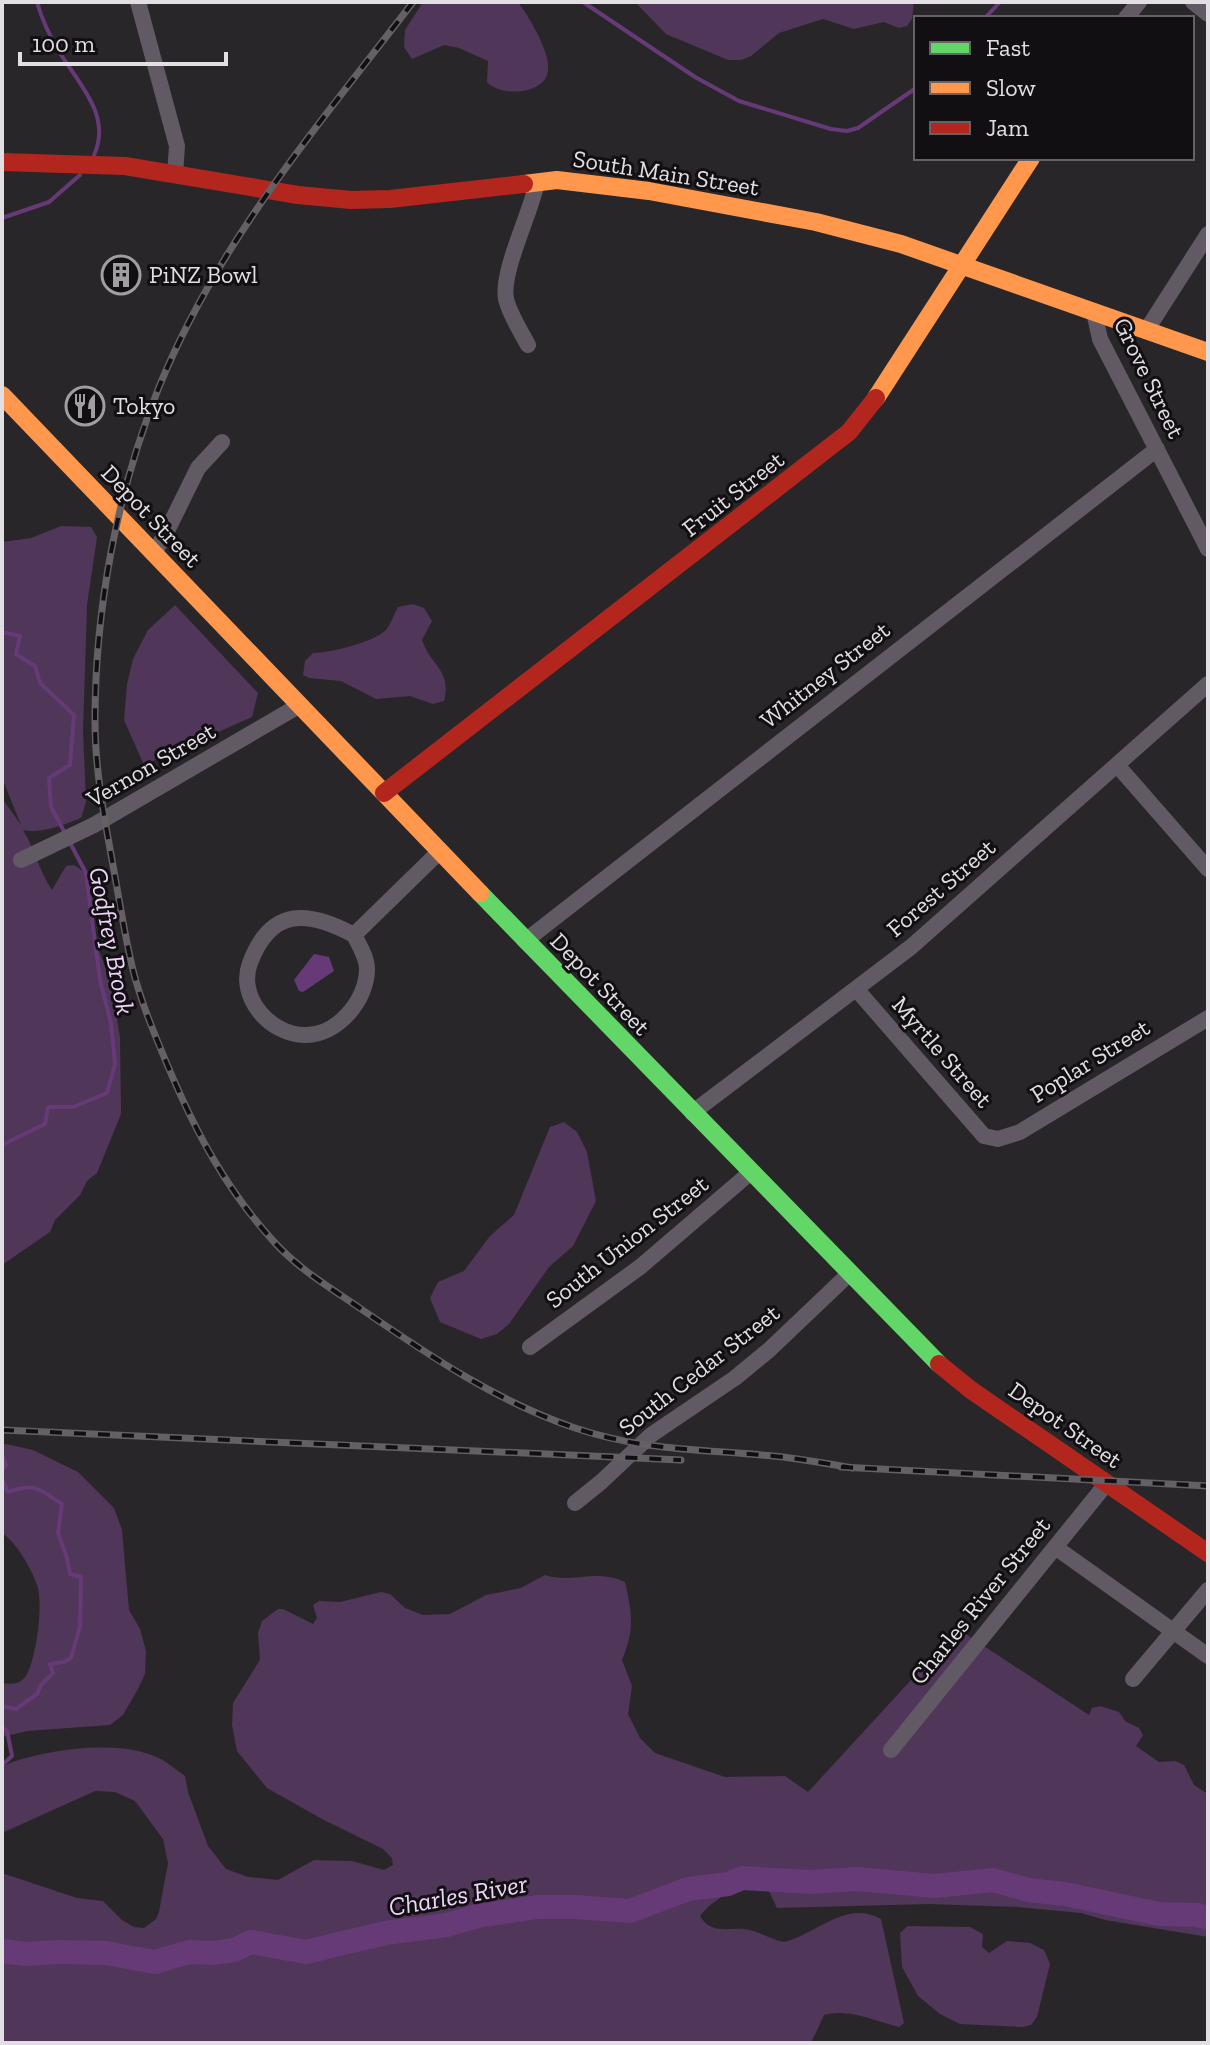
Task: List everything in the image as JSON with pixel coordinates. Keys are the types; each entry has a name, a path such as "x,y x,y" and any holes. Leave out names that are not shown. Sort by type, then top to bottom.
{"main road":[{"name":"Fruit Street","path":"384,793 843,438 870,407 1030,160"},
{"name":"South Main Street","path":"2,162 102,164 298,195 351,200 401,198 566,180 607,184 801,219 901,244 1208,352"},
{"name":"Depot Street","path":"2,395 525,941 954,1376 1208,1553"}],"street":[{"path":"138,2 177,146 175,174"},
{"path":"1193,2 1208,14"},
{"path":"528,345 511,312 505,292 537,182"},
{"path":"1146,331 1208,234"},
{"name":"Grove Street","path":"1094,312 1098,334 1208,549"},
{"path":"154,553 198,468 222,442"},
{"name":"Whitney Street","path":"525,941 1157,449"},
{"name":"Forest Street","path":"692,1113 911,947 1208,684"},
{"name":"Vernon Street","path":"21,860 68,838 219,755 300,705"},
{"path":"1117,765 1208,869"},
{"path":"354,935 439,852"},
{"path":"298,916 332,923 354,935 366,960 366,978 357,1002 342,1020 324,1032 305,1035 288,1031 260,1014 249,994 248,967 268,930 298,916"},
{"name":"Myrtle Street","path":"857,990 955,1105 984,1136 995,1138"},
{"name":"Poplar Street","path":"995,1138 1020,1132 1208,1018"},
{"name":"South Union Street","path":"530,1347 640,1267 751,1172"},
{"name":"South Cedar Street","path":"575,1503 658,1430 735,1378 769,1350 850,1273"},
{"name":"Charles River Street","path":"891,1750 1107,1483"},
{"path":"1055,1547 1208,1656"},
{"path":"1133,1679 1208,1590"}],"shaded area":[{"path":"423,2 518,2 546,53 546,78 532,89 512,92 487,82 488,61 459,48 444,45 412,59 404,47 405,30"},
{"path":"635,2 914,2 912,19 907,26 899,28 884,22 854,29 823,19 779,33 751,56 728,60 666,34"},
{"path":"61,526 91,527 97,537 87,605 83,731 86,802 81,818 45,830 23,830 52,890 66,866 74,865 86,873 90,882 94,905 92,934 110,978 120,1037 121,1114 97,1173 87,1181 80,1195 55,1220 50,1232 2,1265 2,798 21,825 2,778 2,542 31,538"},
{"path":"413,604 424,608 432,621 422,640 443,675 444,701 433,704 410,696 376,699 341,681 303,675 305,661 313,653 372,639 386,630 398,607"},
{"path":"175,605 258,693 252,717 144,765 124,720 127,684 133,659 148,630"},
{"path":"314,954 329,957 334,971 303,992 299,991 294,980"},
{"path":"564,1122 577,1132 587,1152 596,1201 573,1246 549,1267 509,1324 497,1334 481,1339 440,1322 430,1298 438,1282 464,1271 490,1236 514,1215 550,1127"},
{"path":"2,1445 33,1450 78,1472 114,1508 122,1530 129,1610 140,1629 146,1651 145,1674 138,1689 123,1715 110,1725 27,1731 2,1737 2,1683 20,1681 29,1670 40,1605 37,1585 27,1564 2,1533"},
{"path":"545,1575 565,1578 604,1576 625,1582 631,1621 622,1660 632,1686 628,1714 640,1738 655,1753 725,1777 785,1776 808,1792 958,1629 1089,1715 1092,1708 1100,1706 1119,1712 1143,1735 1136,1746 1159,1762 1175,1761 1184,1765 1194,1785 1208,1794 1208,1937 1105,1920 1081,1913 1017,1907 929,1904 777,1908 767,1887 748,1887 714,1903 700,1916 705,1923 717,1929 746,1929 784,1942 844,1915 868,1914 881,1919 904,2023 899,2027 853,2014 824,2015 811,2043 2,2043 2,1873 77,1898 103,1901 122,1920 134,1927 144,1928 156,1919 159,1912 168,1863 163,1839 135,1801 115,1792 95,1791 2,1833 2,1766 57,1751 99,1747 138,1751 162,1760 185,1776 208,1846 226,1869 248,1877 278,1880 314,1860 352,1861 384,1870 393,1865 392,1858 383,1849 267,1788 237,1751 232,1725 233,1703 260,1660 258,1633 262,1621 278,1609 283,1609 313,1624 317,1618 313,1605 319,1601 340,1602 381,1592 390,1594 405,1608 423,1615 450,1614 486,1595 521,1588"},
{"path":"908,1926 970,1927 983,1934 982,1947 989,1953 1007,1941 1030,1943 1044,1950 1050,1964 1037,2017 1031,2025 960,2024 940,2014 918,1996 902,1967 900,1933"}],"waterway":[{"name":"Godfrey Brook","path":"37,2 53,41 96,114 99,127 94,155"},
{"name":"Godfrey Brook","path":"583,2 695,77 739,101 831,129 847,131 858,128 914,89"},
{"name":"Godfrey Brook","path":"987,16 1000,2"},
{"name":"Godfrey Brook","path":"2,218 49,202 80,175"},
{"name":"Godfrey Brook","path":"2,632 20,636 16,654 35,666 40,683 74,715 70,765 49,778 51,807 65,833"},
{"name":"Godfrey Brook","path":"2,1145 45,1124 48,1107 73,1107 107,1093 115,1064 86,873 69,841"},
{"name":"Godfrey Brook","path":"2,1454 6,1465 2,1470"},
{"name":"Godfrey Brook","path":"2,1479 8,1492 31,1487 62,1504 58,1533 70,1574 81,1577 80,1627 71,1658 50,1664 53,1673 37,1694 16,1709 2,1706"},
{"name":"Godfrey Brook","path":"2,1727 7,1731 12,1756 2,1765"},
{"name":"Charles River","path":"2,1951 26,1954 105,1953 155,1962 189,1952 234,1950 251,1942 306,1952 385,1933 447,1925 478,1916 537,1907 630,1911 688,1889 728,1884 742,1878 811,1882 856,1879 935,1886 993,1880 1028,1890 1065,1894 1159,1914 1208,1918"}],"railway":[{"path":"413,2 273,186 211,282 183,333 159,387 131,468 104,593 95,721 104,815 136,982 178,1089 201,1136 227,1181 258,1224 296,1263 414,1345 465,1377 519,1405 601,1436 653,1446 783,1457 853,1468"},
{"path":"2,1430 681,1460"},
{"path":"841,1467 1208,1486"}],"traffic: fast":[{"path":"480,893 939,1364"}],"traffic: slow":[{"path":"876,398 1030,160"},
{"path":"524,184 557,180 649,191 816,222 901,244 1208,352"},
{"path":"2,395 480,893"}],"traffic: jam":[{"path":"2,162 125,166 298,195 351,200 390,199 524,184"},
{"path":"384,793 849,432 876,398"},
{"path":"939,1364 971,1390 1208,1553"}],"place":[{"name":"PiNZ Bowl","path":"121,275"},
{"name":"Tokyo","path":"85,406"}]}
